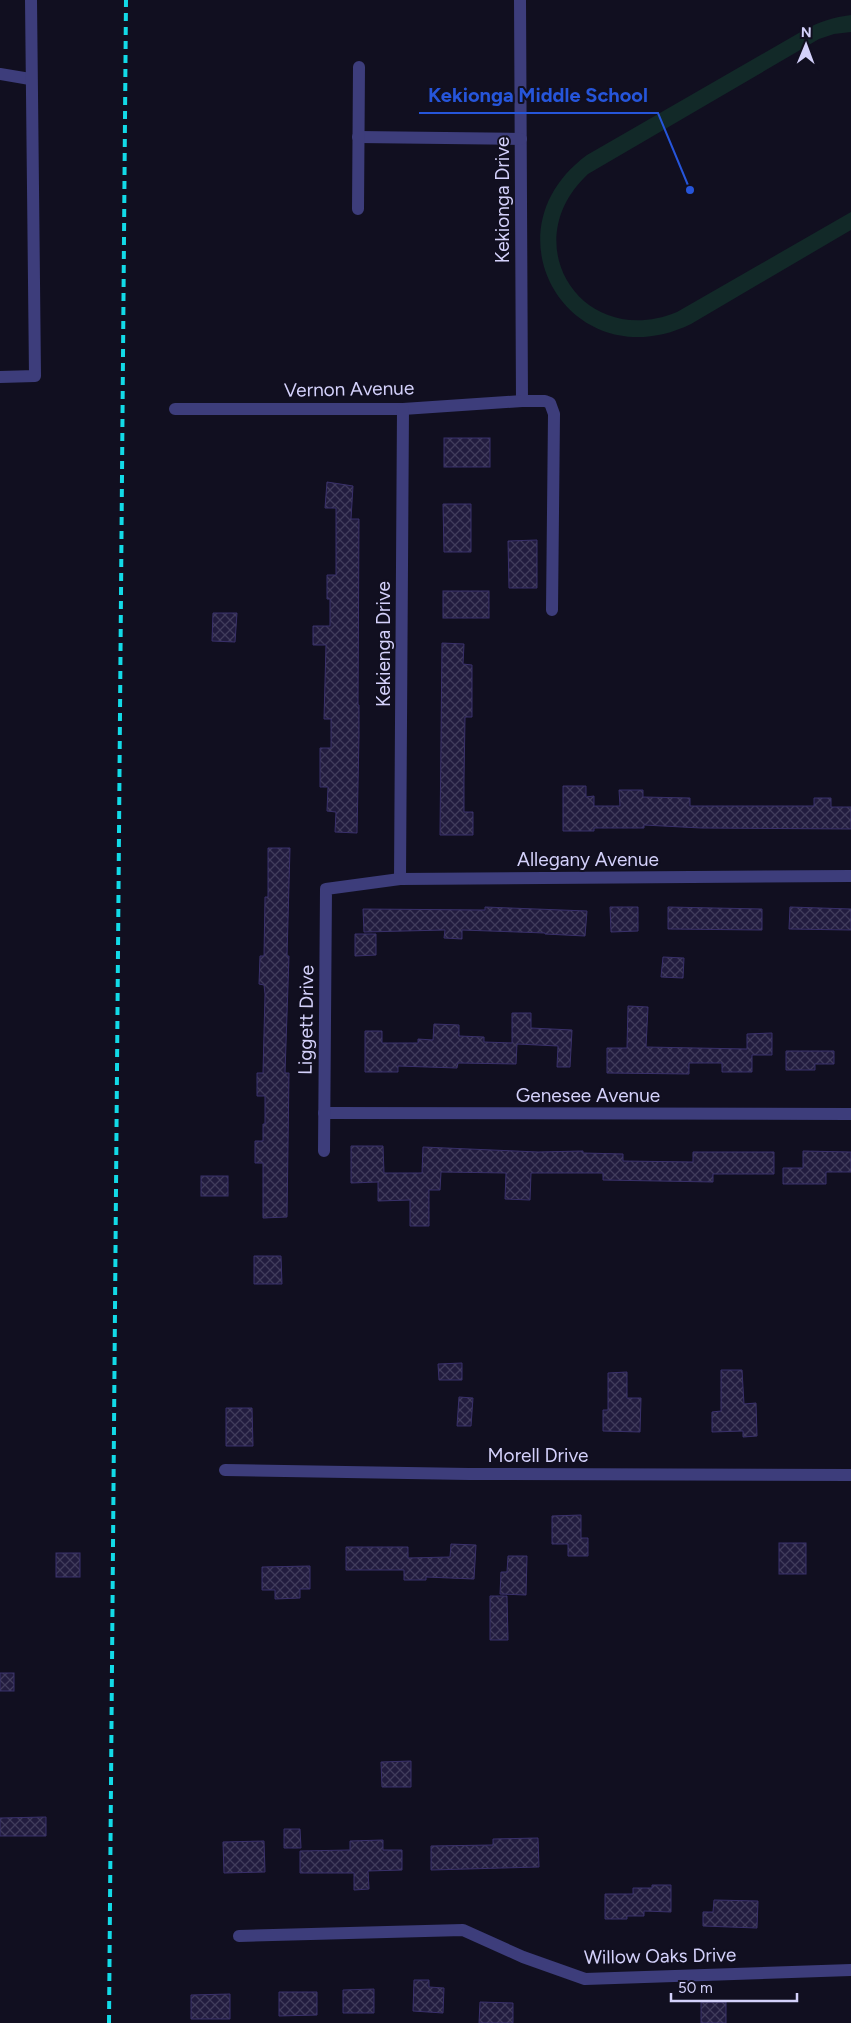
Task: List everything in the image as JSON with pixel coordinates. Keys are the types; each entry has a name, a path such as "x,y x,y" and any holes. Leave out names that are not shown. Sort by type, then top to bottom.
{"street":[{"path":"0,377 35,376 30,79 31,0"},
{"name":"Kekionga Drive","path":"520,0 522,401"},
{"path":"358,209 359,67"},
{"path":"0,74 30,79"},
{"path":"358,137 521,139"},
{"name":"Vernon Avenue","path":"175,409 403,409 522,401 544,401 550,403 554,414 552,610"},
{"name":"Kekienga Drive","path":"400,879 403,409"},
{"name":"Allegany Avenue","path":"326,889 400,879 851,876"},
{"name":"Liggett Drive","path":"324,1151 326,889"},
{"name":"Genesee Avenue","path":"324,1113 851,1114"},
{"name":"Morell Drive","path":"225,1470 478,1474 851,1474"},
{"name":"Willow Oaks Drive","path":"239,1936 463,1930 522,1957 585,1979 851,1970"}],"green space":[{"path":"851,15 851,32 834,34 819,39 588,174 566,202 557,231 558,259 569,284 588,304 613,317 643,320 677,312 851,212 851,230 691,324 648,337 610,333 578,317 555,290 542,258 542,222 556,187 587,155 804,30 827,20"}],"building":[{"path":"444,438 490,438 490,467 444,467"},
{"path":"327,482 353,486 351,519 359,519 357,833 335,832 336,812 327,811 328,787 320,787 320,748 331,748 331,719 324,719 326,645 313,645 313,626 330,626 330,599 327,599 327,575 336,575 336,508 325,508"},
{"path":"443,504 471,504 471,552 444,552"},
{"path":"537,540 537,588 509,588 508,541"},
{"path":"443,591 489,591 489,618 443,618"},
{"path":"213,613 237,613 235,642 212,641"},
{"path":"442,643 464,644 463,664 472,665 472,717 465,717 464,812 473,812 473,835 440,835"},
{"path":"563,786 586,786 586,797 594,796 594,806 620,806 619,790 643,790 643,797 690,798 690,806 814,806 814,798 831,798 831,807 851,807 851,829 701,828 644,825 644,828 594,828 594,831 563,831"},
{"path":"268,848 290,848 285,1073 289,1073 287,1217 263,1218 263,1163 255,1163 255,1141 263,1141 263,1124 265,1124 265,1096 257,1096 257,1073 263,1073 265,994 264,985 259,984 260,956 264,956 265,897 268,897"},
{"path":"485,907 587,911 585,936 462,930 462,939 444,938 445,930 364,932 363,909 485,910"},
{"path":"610,907 638,907 638,931 611,932"},
{"path":"668,907 762,909 762,930 668,929"},
{"path":"790,907 851,909 851,930 789,929"},
{"path":"355,934 376,934 376,955 355,956"},
{"path":"663,957 684,958 683,978 661,977"},
{"path":"628,1006 648,1007 646,1047 747,1049 747,1034 772,1033 772,1055 752,1055 752,1072 722,1072 722,1063 689,1063 689,1074 607,1073 607,1048 627,1048"},
{"path":"512,1013 531,1013 531,1028 572,1030 570,1067 557,1067 558,1046 517,1044 516,1064 458,1063 457,1068 398,1066 398,1072 365,1072 365,1031 382,1031 382,1043 418,1043 418,1039 433,1040 434,1024 459,1025 459,1036 484,1037 484,1042 512,1043"},
{"path":"786,1051 834,1051 834,1064 815,1064 815,1070 786,1070"},
{"path":"351,1146 383,1146 384,1173 422,1173 423,1147 538,1152 583,1151 583,1153 623,1154 623,1161 693,1162 693,1152 774,1152 774,1174 713,1174 713,1182 603,1180 603,1173 531,1173 530,1200 505,1199 506,1173 441,1172 440,1190 429,1190 429,1226 410,1226 410,1200 378,1201 378,1182 351,1183"},
{"path":"803,1151 851,1152 851,1172 826,1172 826,1184 783,1184 783,1168 803,1168"},
{"path":"201,1176 228,1176 228,1196 201,1196"},
{"path":"254,1256 281,1256 282,1284 254,1284"},
{"path":"462,1363 462,1380 439,1380 438,1364"},
{"path":"721,1370 742,1370 744,1404 756,1403 757,1436 743,1437 743,1431 712,1432 712,1412 721,1411"},
{"path":"627,1372 627,1398 641,1398 640,1432 603,1431 603,1410 608,1410 608,1373"},
{"path":"459,1397 473,1398 471,1426 457,1426"},
{"path":"226,1408 252,1408 253,1446 226,1446"},
{"path":"581,1515 581,1538 588,1538 588,1556 568,1556 568,1544 552,1544 552,1516"},
{"path":"779,1543 806,1543 806,1574 779,1574"},
{"path":"451,1544 476,1545 474,1579 426,1577 426,1580 404,1580 404,1570 346,1570 346,1547 408,1547 408,1558 450,1557"},
{"path":"56,1553 80,1553 80,1577 56,1577"},
{"path":"508,1556 527,1556 526,1595 500,1594 501,1572 507,1572"},
{"path":"310,1566 310,1589 300,1589 300,1598 275,1599 275,1590 262,1590 262,1567"},
{"path":"490,1596 507,1596 508,1640 490,1640"},
{"path":"0,1673 14,1673 14,1691 0,1691"},
{"path":"411,1761 411,1787 382,1787 381,1762"},
{"path":"46,1817 46,1836 0,1836 0,1818"},
{"path":"284,1829 300,1829 301,1848 284,1848"},
{"path":"538,1838 539,1867 431,1870 431,1846 493,1845 493,1839"},
{"path":"383,1840 383,1850 402,1850 402,1870 368,1871 369,1889 354,1890 354,1873 300,1873 300,1851 350,1850 350,1841"},
{"path":"264,1841 265,1872 224,1873 223,1842"},
{"path":"652,1885 671,1885 671,1912 644,1911 644,1916 627,1916 627,1919 605,1919 605,1894 633,1894 633,1888 652,1888"},
{"path":"714,1900 758,1901 757,1928 703,1926 703,1912 713,1912"},
{"path":"414,1980 429,1980 429,1987 444,1988 443,2013 413,2011"},
{"path":"374,1989 374,2013 343,2013 343,1990"},
{"path":"279,1992 317,1992 317,2015 279,2016"},
{"path":"230,1994 230,2019 191,2019 191,1995"},
{"path":"480,2002 513,2003 513,2023 479,2023"},
{"path":"701,2002 726,2002 726,2023 701,2023"}],"railway":[{"path":"109,2023 126,0"}],"place":[{"name":"Kekionga Middle School","path":"690,190"}]}
